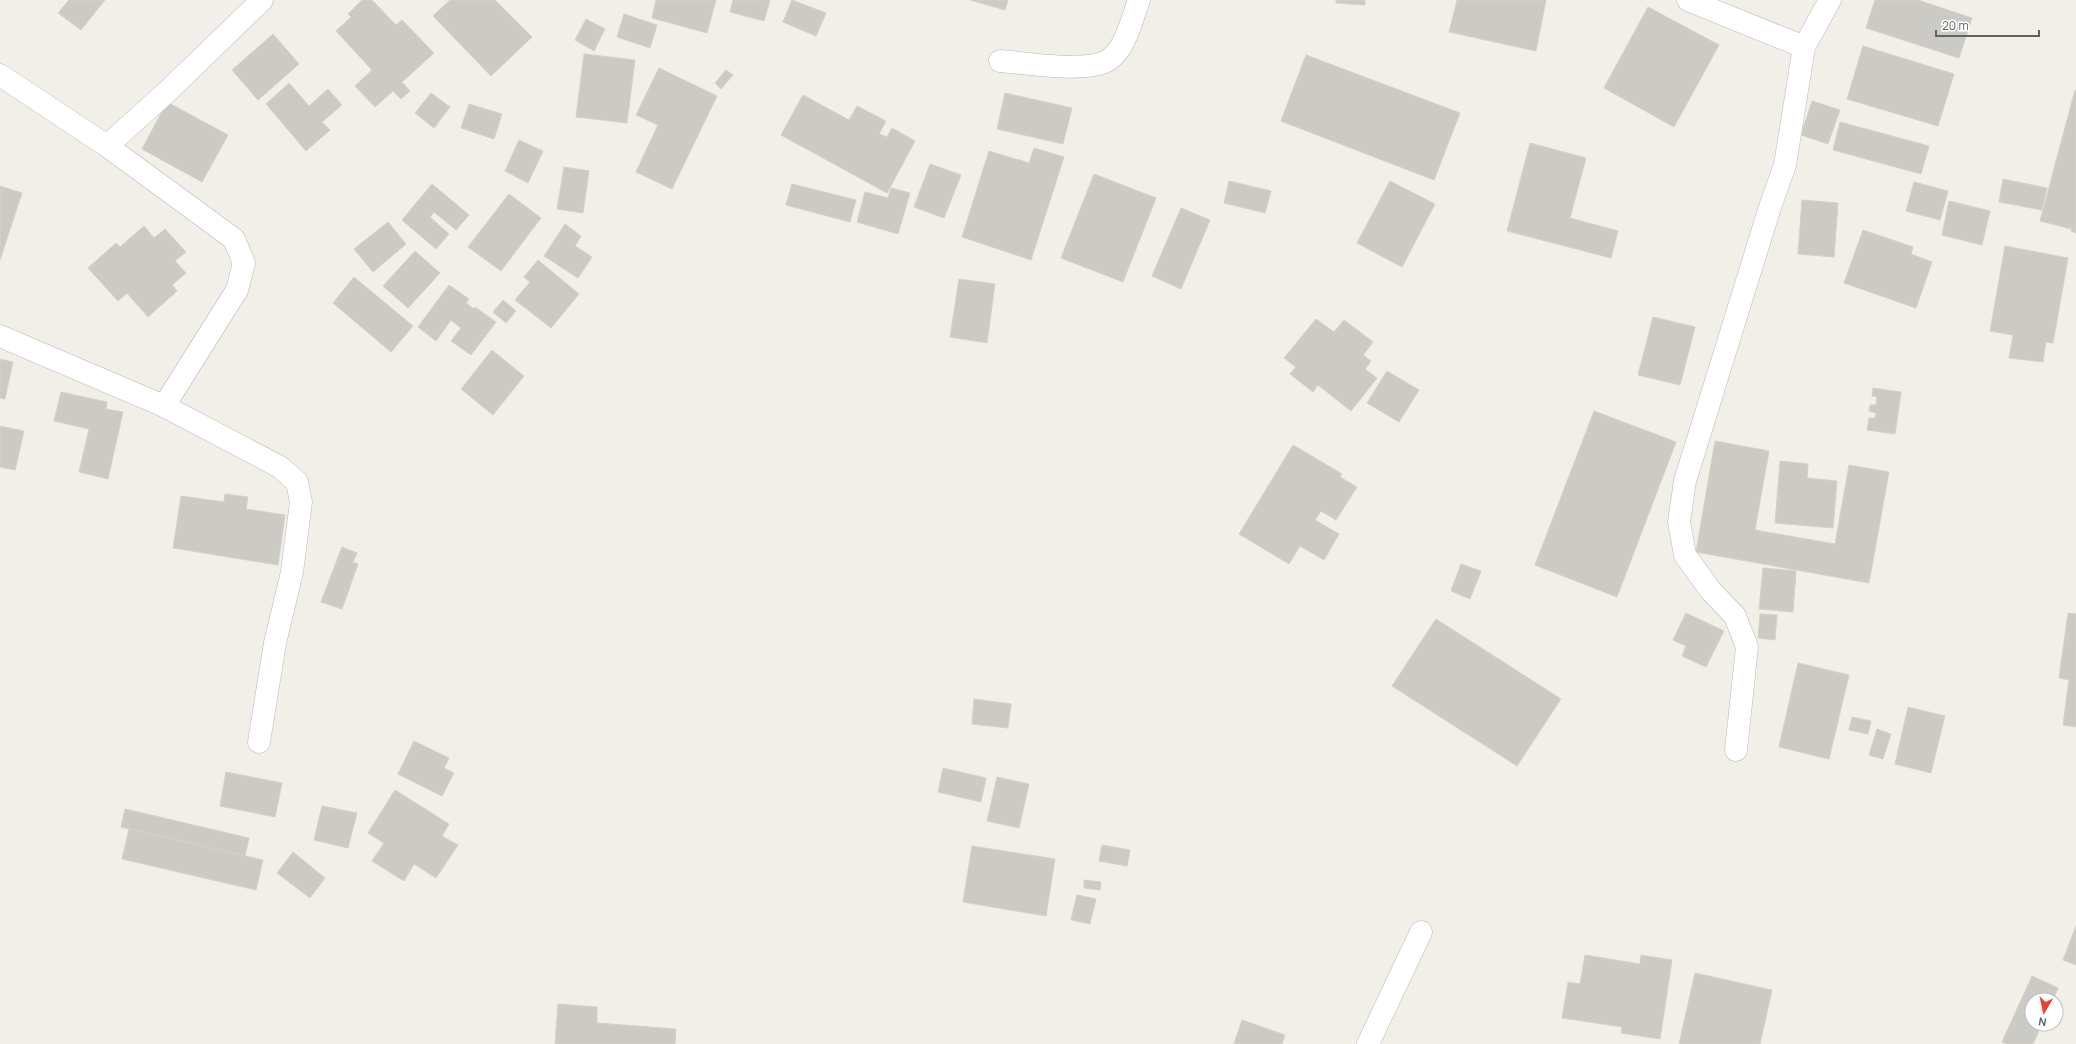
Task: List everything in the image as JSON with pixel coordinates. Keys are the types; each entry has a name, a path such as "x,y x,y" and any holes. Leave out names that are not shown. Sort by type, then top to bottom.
{"street":[{"path":"107,146 169,90 262,0"},
{"path":"1000,61 1088,66 1107,61 1119,49 1125,39 1139,0"},
{"path":"1688,0 1804,48"},
{"path":"1736,750 1747,647 1735,616 1711,591 1685,555 1679,522 1685,481 1770,207 1785,166 1804,48 1830,0"},
{"path":"0,75 107,146 234,239 244,263 237,290 164,406"},
{"path":"0,336 164,406 280,467 297,482 301,502 292,572 275,643 259,742"},
{"path":"1368,1044 1421,932"}],"building":[{"path":"69,0 105,0 81,30 58,13"},
{"path":"362,0 372,0 396,25 402,20 434,53 402,82 410,91 401,99 393,91 375,107 355,86 372,70 336,31 351,17 348,14"},
{"path":"450,0 495,0 532,37 491,76 433,16"},
{"path":"656,0 716,0 707,33 652,18"},
{"path":"733,0 770,0 764,21 730,12"},
{"path":"792,0 826,13 816,36 783,22"},
{"path":"970,0 1008,0 1005,10"},
{"path":"1336,0 1365,0 1365,5 1336,3"},
{"path":"1457,0 1546,0 1536,51 1449,32"},
{"path":"1875,0 1918,0 1972,18 1959,58 1866,28"},
{"path":"1648,7 1719,45 1674,127 1604,88"},
{"path":"624,14 657,25 650,48 617,37"},
{"path":"586,19 605,29 594,51 575,40"},
{"path":"273,34 299,64 258,100 232,70"},
{"path":"1863,46 1954,74 1938,126 1847,99"},
{"path":"584,54 635,60 627,123 576,117"},
{"path":"1306,55 1460,113 1434,180 1281,121"},
{"path":"659,68 717,96 672,189 636,172 658,125 636,115"},
{"path":"726,70 733,75 721,89 715,83"},
{"path":"289,83 309,106 328,89 342,105 322,122 330,130 306,151 266,104"},
{"path":"2075,90 2076,233 2071,231 2072,229 2040,221"},
{"path":"431,93 450,107 434,128 415,113"},
{"path":"1005,93 1072,108 1063,144 997,129"},
{"path":"803,95 849,120 857,106 886,121 879,134 887,137 892,128 915,141 887,193 781,135"},
{"path":"1812,101 1840,110 1828,144 1801,135"},
{"path":"167,102 228,135 202,182 142,149"},
{"path":"469,104 502,114 494,139 461,128"},
{"path":"1840,122 1929,146 1921,174 1833,150"},
{"path":"519,140 543,151 528,183 505,171"},
{"path":"1530,143 1586,158 1570,218 1618,231 1611,258 1507,231"},
{"path":"1034,148 1064,157 1031,260 962,237 989,151 1029,163"},
{"path":"930,164 961,175 944,218 914,207"},
{"path":"564,167 589,171 583,213 557,209"},
{"path":"1094,174 1156,198 1123,282 1061,258"},
{"path":"2003,179 2047,188 2042,210 1999,202"},
{"path":"1229,181 1271,191 1265,213 1224,203"},
{"path":"1390,181 1435,204 1402,267 1357,243"},
{"path":"1914,182 1948,191 1940,220 1906,211"},
{"path":"432,184 469,215 456,230 434,212 430,217 449,234 436,249 402,220"},
{"path":"792,184 856,200 850,222 786,205"},
{"path":"0,186 22,193 0,260"},
{"path":"891,188 910,193 898,234 857,222 865,192 888,198"},
{"path":"509,194 541,218 501,271 468,247"},
{"path":"1802,200 1838,203 1834,257 1798,254"},
{"path":"1949,201 1990,211 1982,245 1942,235"},
{"path":"1181,208 1210,220 1181,289 1152,276"},
{"path":"388,222 406,244 373,272 354,249"},
{"path":"565,224 581,236 575,246 592,257 578,278 544,256"},
{"path":"144,226 154,238 165,229 186,252 175,261 186,273 172,285 177,291 148,317 127,293 118,301 88,268 116,243 120,247"},
{"path":"1863,230 1913,247 1911,254 1932,262 1916,308 1844,283"},
{"path":"2005,246 2068,258 2053,343 2046,342 2043,362 2009,358 2013,335 1990,331"},
{"path":"415,251 440,273 408,308 383,286"},
{"path":"538,260 579,294 551,328 515,300 530,282 524,277"},
{"path":"354,277 413,326 391,352 333,303"},
{"path":"959,279 995,284 987,343 950,337"},
{"path":"449,285 469,299 466,303 474,309 475,307 496,322 471,355 451,341 461,328 451,320 436,341 418,327"},
{"path":"503,300 516,311 506,323 493,312"},
{"path":"1653,317 1695,327 1680,385 1638,375"},
{"path":"1316,319 1334,332 1344,320 1373,342 1363,355 1371,361 1365,369 1377,378 1351,411 1318,385 1313,392 1290,374 1296,367 1284,358"},
{"path":"492,350 524,376 493,415 461,389"},
{"path":"0,359 13,362 5,399 0,398"},
{"path":"1387,371 1419,390 1399,422 1367,403"},
{"path":"1873,388 1901,392 1895,434 1867,430 1869,418 1875,418 1876,413 1869,411 1870,405 1876,405 1877,397 1872,396"},
{"path":"61,392 107,402 106,409 123,412 108,479 79,472 89,429 54,421"},
{"path":"1594,411 1676,442 1617,597 1535,565"},
{"path":"0,426 24,431 15,470 0,467"},
{"path":"1715,441 1769,451 1755,530 1835,544 1849,465 1889,472 1869,583 1696,552"},
{"path":"1293,445 1342,474 1340,477 1357,487 1336,520 1321,511 1315,520 1339,534 1324,560 1300,546 1289,564 1239,534"},
{"path":"1780,461 1808,464 1807,478 1837,481 1833,528 1775,523"},
{"path":"225,494 248,497 246,509 285,515 278,565 173,548 181,496 224,502"},
{"path":"342,547 357,553 353,562 358,564 342,609 321,602"},
{"path":"1461,564 1481,571 1470,599 1451,591"},
{"path":"1763,568 1796,571 1793,612 1759,609"},
{"path":"1686,613 1724,631 1706,667 1682,656 1686,646 1673,640"},
{"path":"2068,613 2076,614 2076,727 2063,725 2069,680 2059,678"},
{"path":"1760,614 1777,615 1775,640 1758,638"},
{"path":"1436,619 1561,699 1517,766 1392,686"},
{"path":"1798,663 1849,675 1829,759 1779,747"},
{"path":"974,699 1011,704 1008,728 972,724"},
{"path":"1908,707 1945,716 1931,773 1895,764"},
{"path":"1852,717 1871,721 1868,734 1849,730"},
{"path":"1877,729 1891,734 1883,759 1869,755"},
{"path":"414,741 449,758 444,768 454,773 442,796 398,774"},
{"path":"943,768 986,778 981,802 938,792"},
{"path":"226,772 282,783 275,817 220,806"},
{"path":"997,777 1029,784 1019,828 987,821"},
{"path":"395,790 449,824 442,836 458,845 436,878 414,864 404,881 372,861 384,843 368,833"},
{"path":"322,806 357,813 348,848 314,840"},
{"path":"125,809 249,838 245,856 121,827"},
{"path":"129,829 263,860 256,890 122,859"},
{"path":"1102,845 1130,850 1127,866 1099,861"},
{"path":"972,846 1055,859 1046,916 963,902"},
{"path":"293,852 325,878 310,898 277,873"},
{"path":"1084,880 1101,882 1100,890 1084,888"},
{"path":"1077,895 1096,899 1090,924 1071,920"},
{"path":"2076,926 2076,965 2063,960"},
{"path":"1585,955 1640,964 1641,955 1672,960 1660,1039 1621,1033 1622,1027 1562,1018 1568,982 1580,984"},
{"path":"1695,973 1772,990 1760,1044 1679,1044"},
{"path":"2032,976 2058,988 2056,992 2025,992"},
{"path":"2024,994 2024,1032 2038,1032 2033,1044 2007,1044 2002,1042"},
{"path":"558,1004 597,1007 597,1023 676,1029 675,1044 555,1044"},
{"path":"1242,1020 1285,1035 1282,1044 1234,1044"}]}
